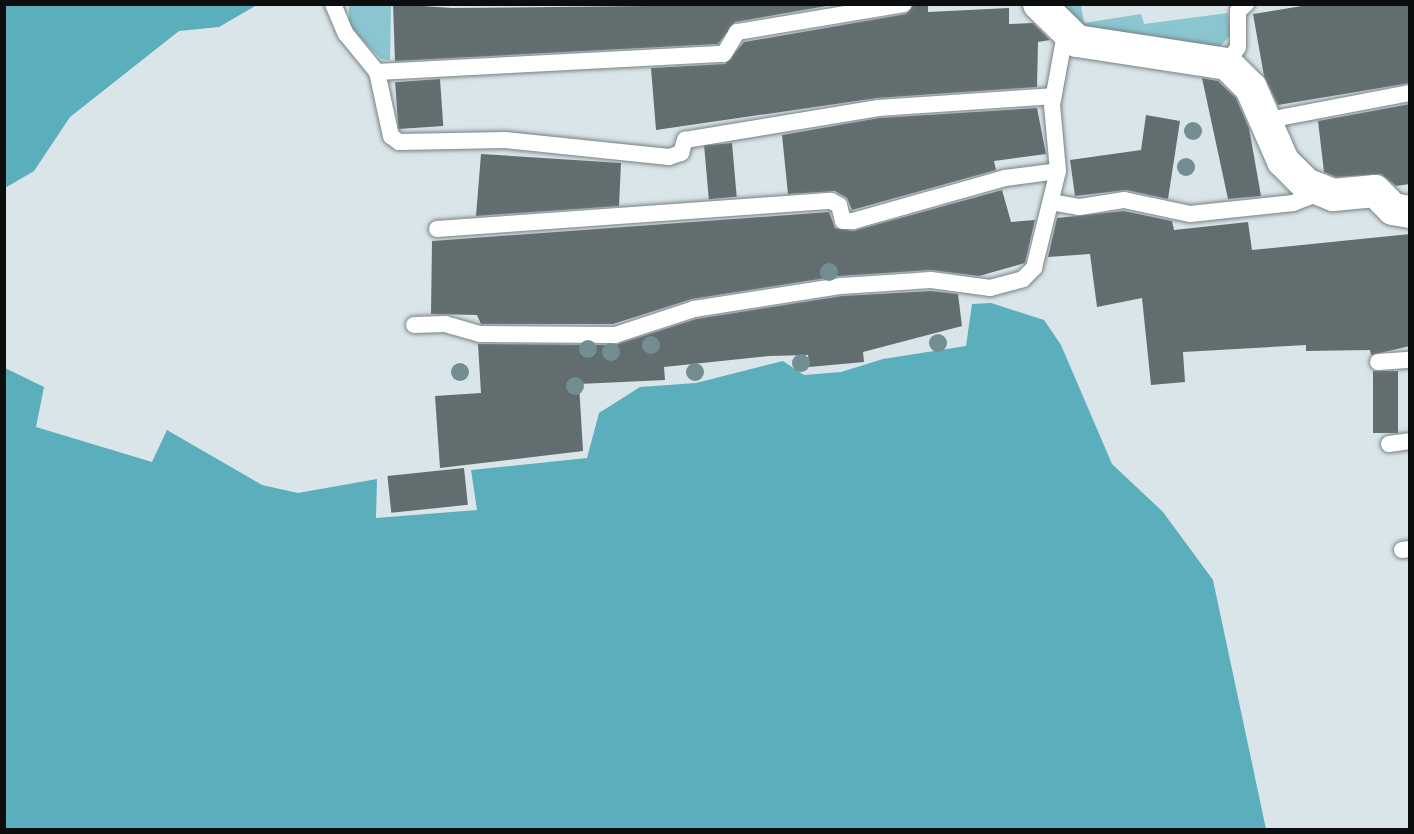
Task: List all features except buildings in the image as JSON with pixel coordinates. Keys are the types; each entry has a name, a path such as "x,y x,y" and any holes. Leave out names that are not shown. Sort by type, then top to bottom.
{"street":[{"path":"1040,4 1065,34 1077,41 1227,64 1251,88 1263,121 1283,161 1319,193 1375,191 1393,209 1410,212"}],"lane":[{"path":"333,4 346,34 376,72 391,136 399,142 505,140 654,158 681,153 685,140 878,108 1052,96"},
{"path":"376,72 724,54 737,32 904,4"},
{"path":"1227,64 1238,47 1238,11 1246,4"},
{"path":"414,325 445,324 479,334 615,335 694,309 854,284 931,280 1006,286 1034,268 1051,202 1058,171 1052,96 1065,34"},
{"path":"1263,121 1410,93"},
{"path":"437,229 831,201 839,205 843,221 853,221 1005,178 1058,171"},
{"path":"1051,202 1080,207 1124,200 1190,214 1293,203 1319,193"},
{"path":"1378,362 1410,360"},
{"path":"1389,444 1410,441"}],"shaded area":[{"path":"5,4 257,5 219,27 179,31 70,117 34,171 5,188"},
{"path":"349,5 391,5 390,60 381,59 349,23"},
{"path":"1050,5 1081,5 1084,23 1141,14 1144,24 1228,13 1230,35 1219,48 1150,35 1085,32"},
{"path":"991,303 1044,320 1061,345 1112,464 1163,512 1213,580 1266,829 5,829 5,368 44,387 36,427 152,462 167,430 262,485 298,493 377,479 376,518 477,510 471,470 587,458 599,413 640,387 696,383 783,361 804,375 841,372 883,359 966,346 972,304"}]}
